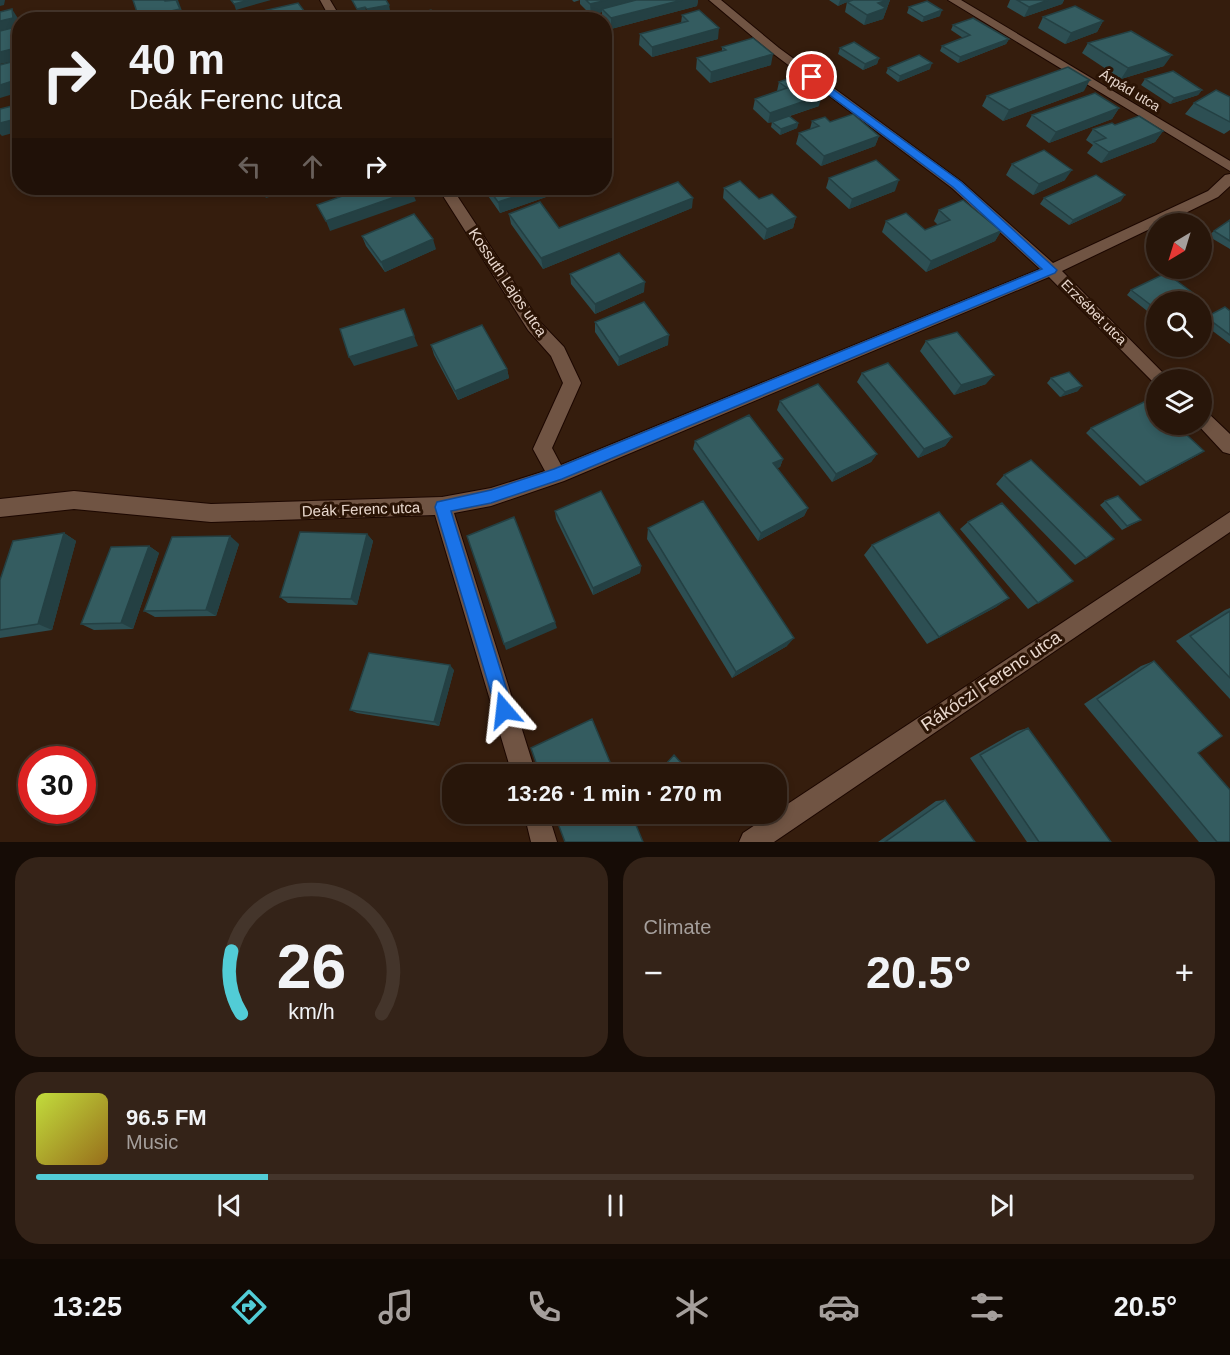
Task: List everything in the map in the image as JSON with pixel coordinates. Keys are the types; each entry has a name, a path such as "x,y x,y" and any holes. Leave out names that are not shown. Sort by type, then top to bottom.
{"street":[{"name":"Erzsébet utca","path":"714,0 775,50 957,185 1051,270 1151,369"},
{"name":"Árpád utca","path":"952,0 1230,167"},
{"name":"Deák Ferenc utca","path":"0,507 74,500 211,513 442,507 491,497 557,475 1051,270 1213,194 1230,178"},
{"name":"Kossuth Lajos utca","path":"450,195 534,326 558,352 572,383 542,449 557,475"},
{"path":"1212,428 1230,446"},
{"path":"442,507 521,764"},
{"name":"Rákóczi Ferenc utca","path":"752,842 1230,521"},
{"path":"539,824 544,842"}],"building":[{"path":"133,0 176,0 180,9 166,12 137,12"},
{"path":"231,0 249,0 234,4"},
{"path":"352,0 386,0 389,5 357,9"},
{"path":"586,0 607,0 590,4"},
{"path":"636,0 682,0 612,18 612,12 605,12 602,9"},
{"path":"888,0 878,3 886,8 867,15 847,2"},
{"path":"1017,0 1048,0 1029,7"},
{"path":"927,1 942,10 924,17 909,7"},
{"path":"298,3 305,12 258,12"},
{"path":"1075,6 1103,21 1071,33 1043,17"},
{"path":"12,9 12,18 0,21 0,12"},
{"path":"699,10 719,28 652,47 640,34 688,21 682,15"},
{"path":"973,18 1009,39 960,57 942,46 970,35 953,25"},
{"path":"12,28 12,49 0,52 0,31"},
{"path":"1131,31 1172,55 1128,68 1088,43"},
{"path":"753,38 773,54 711,72 697,58 726,50 722,47"},
{"path":"854,42 879,58 865,64 840,48"},
{"path":"919,55 932,63 900,76 888,68"},
{"path":"12,62 12,81 0,85 0,65"},
{"path":"1068,67 1090,80 1009,110 987,96"},
{"path":"1173,71 1202,90 1174,98 1145,79"},
{"path":"798,75 822,95 770,113 755,99 787,88 779,82"},
{"path":"1216,90 1230,97 1230,122 1194,103"},
{"path":"1095,93 1119,108 1056,132 1032,115"},
{"path":"12,106 12,120 0,123 0,109"},
{"path":"853,114 879,136 824,156 799,133 819,126 812,121 825,117 830,122"},
{"path":"789,116 798,123 781,129 772,122"},
{"path":"1139,116 1163,131 1109,152 1094,142 1106,138 1093,129 1112,123 1115,125"},
{"path":"1044,150 1072,170 1039,184 1012,164"},
{"path":"876,160 899,180 852,199 829,178"},
{"path":"1096,175 1125,195 1073,220 1044,198"},
{"path":"740,181 759,199 772,194 796,217 767,229 724,188"},
{"path":"678,182 693,198 541,258 509,214 540,202 559,228"},
{"path":"345,195 401,195 326,221 317,205"},
{"path":"493,195 520,195 498,202"},
{"path":"963,200 1001,231 931,261 886,221 906,213 925,230 950,220 939,210"},
{"path":"414,214 433,239 381,262 362,236"},
{"path":"1230,220 1230,241 1214,231"},
{"path":"619,253 645,282 595,304 570,274"},
{"path":"1154,279 1174,279 1190,291 1146,291 1146,301 1131,290"},
{"path":"644,302 669,335 619,357 595,322"},
{"path":"1225,307 1230,311 1230,335 1212,322 1212,314"},
{"path":"404,309 414,336 349,357 340,329"},
{"path":"482,325 507,369 455,391 431,345"},
{"path":"957,332 994,375 961,385 926,341"},
{"path":"888,363 952,437 924,449 862,373"},
{"path":"1069,372 1082,386 1065,392 1051,378"},
{"path":"818,384 877,454 836,474 780,401"},
{"path":"1146,401 1146,435 1187,435 1204,451 1146,482 1091,428"},
{"path":"749,415 783,459 773,463 808,508 761,533 695,441"},
{"path":"1031,460 1114,539 1086,558 1004,475"},
{"path":"601,491 641,566 593,588 555,511"},
{"path":"1118,496 1141,520 1127,526 1105,501"},
{"path":"703,501 794,638 736,672 648,528"},
{"path":"1002,503 1073,581 1038,603 968,522"},
{"path":"939,512 1009,598 939,637 872,545"},
{"path":"514,517 555,622 504,644 467,536"},
{"path":"300,532 367,534 351,599 280,597"},
{"path":"64,533 38,624 0,630 0,580 13,541"},
{"path":"230,536 206,610 144,611 172,537"},
{"path":"149,546 121,623 81,624 111,547"},
{"path":"1230,611 1230,678 1190,636"},
{"path":"369,653 450,665 434,722 350,710"},
{"path":"1154,661 1222,736 1198,753 1230,790 1230,842 1217,842 1097,699"},
{"path":"592,719 611,764 537,764 531,748"},
{"path":"1028,728 1111,842 1039,842 980,755"},
{"path":"674,755 682,764 666,764"},
{"path":"945,800 975,842 885,842"},
{"path":"558,824 636,824 643,842 565,842"}],"route":[{"path":"504,710 442,507 491,497 557,475 1051,270 957,185 812,77"}]}
